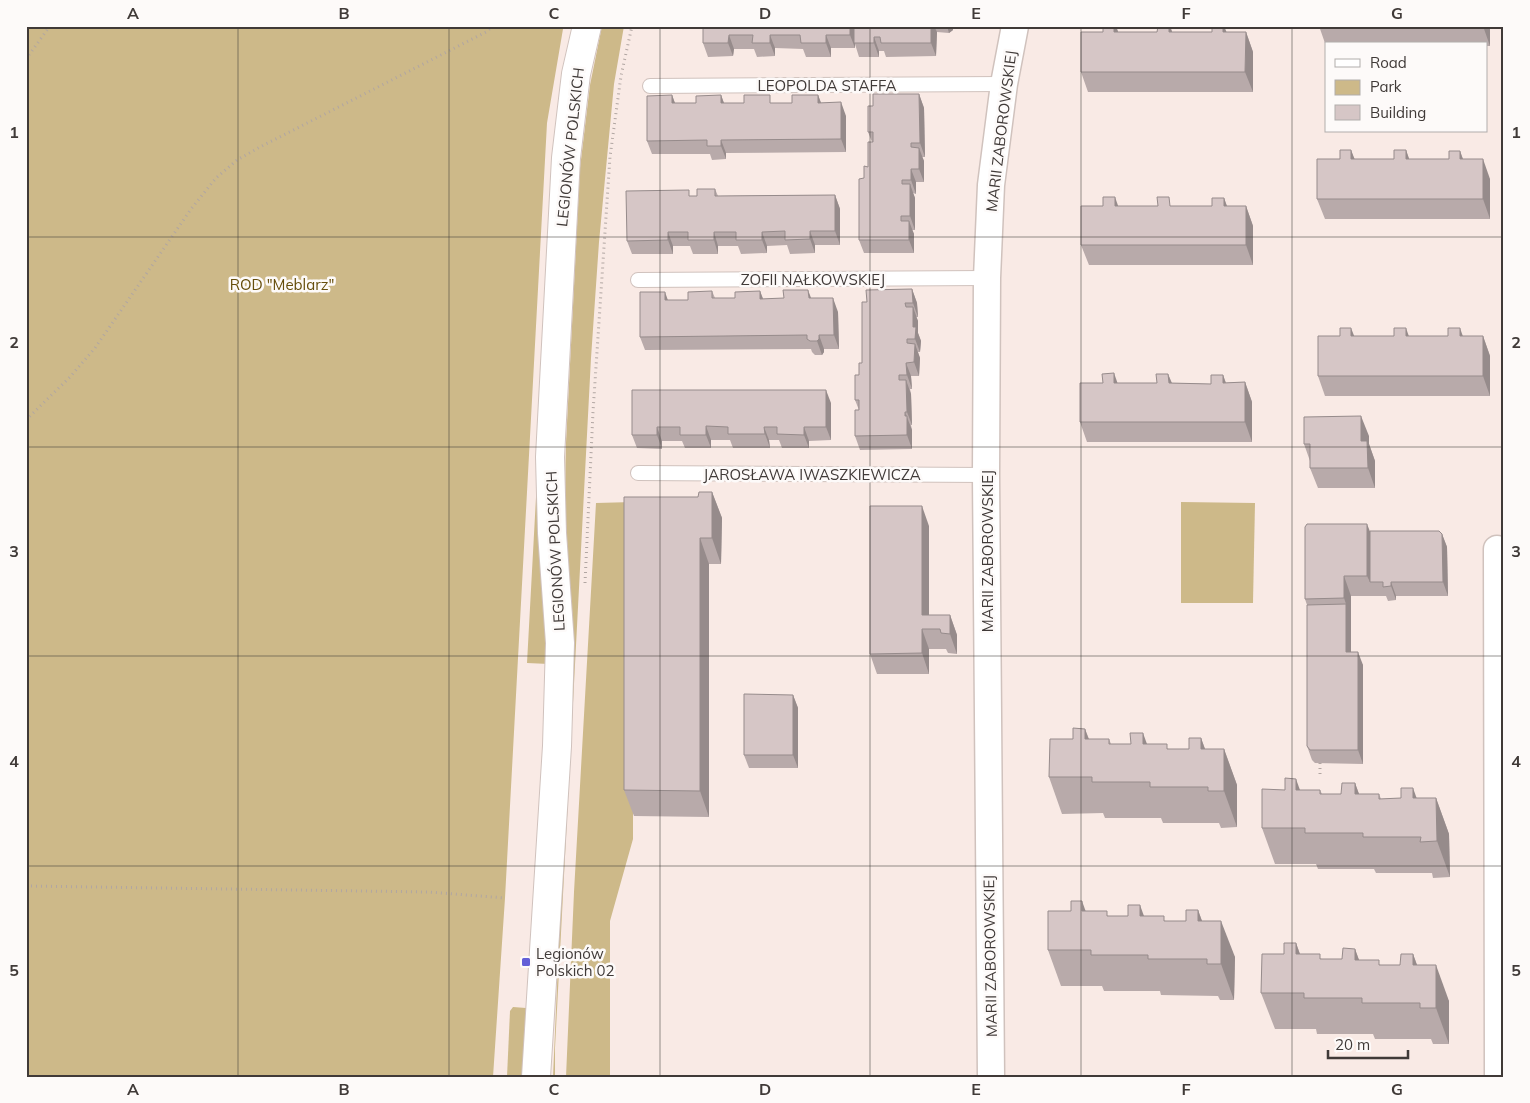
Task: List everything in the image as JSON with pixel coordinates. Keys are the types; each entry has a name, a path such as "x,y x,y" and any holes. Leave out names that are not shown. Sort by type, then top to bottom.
{"street":[{"name":"LEGIONÓW POLSKICH","path":"536,1077 557,746 560,643 550,515 550,448 566,158 574,83 587,26"},
{"name":"MARII ZABOROWSKIEJ","path":"991,1077 986,475 988,278 991,186 1004,84 1015,26"},
{"path":"1497,549 1498,1077"}],"lane":[{"name":"LEOPOLDA STAFFA","path":"650,86 1004,84"},
{"name":"ZOFII NAŁKOWSKIEJ","path":"638,280 988,278"},
{"name":"JAROSŁAWA IWASZKIEWICZA","path":"638,473 986,475"}],"path":[{"path":"26,59 50,26"},
{"path":"26,420 70,377 95,348 191,209 216,178 237,160 486,32 493,26"},
{"path":"585,588 593,412 610,157 621,76 632,26"},
{"path":"1320,763 1320,776"},
{"path":"26,886 429,892 505,898"}],"green space":[{"name":"ROD \"Meblarz\"","path":"26,26 556,26 563,29 547,123 505,898 493,1077 26,1077"},
{"path":"602,26 624,26 614,84 599,242 591,358 555,1077 553,1077 573,626 566,516 566,443 580,168 590,85"},
{"path":"537,479 538,500 549,664 527,663"},
{"path":"633,502 633,839 610,921 610,1077 566,1077 574,892 596,503"},
{"path":"1181,502 1255,503 1253,603 1181,603"},
{"path":"513,1007 526,1008 522,1077 507,1077 510,1011"}],"building":[{"path":"703,26 850,26 850,35 826,35 826,43 801,43 800,35 770,35 770,43 752,43 753,35 729,35 728,43 703,43"},
{"path":"854,26 931,26 931,43 881,43 880,37 874,37 874,43 854,43"},
{"path":"1103,26 1114,26 1114,32 1157,32 1158,26 1169,26 1169,32 1212,32 1212,26 1223,26 1223,32 1246,32 1245,72 1081,72 1081,32 1103,32"},
{"path":"873,94 919,94 920,143 911,143 911,147 919,148 919,169 911,169 911,180 902,180 902,184 910,184 910,216 901,216 901,221 909,221 909,240 859,240 859,179 864,178 864,166 868,167 868,142 873,142 873,132 868,132 868,106 873,106"},
{"path":"672,95 672,103 696,103 696,96 721,95 721,103 744,103 744,95 770,95 770,103 792,103 792,95 818,95 818,103 841,102 841,139 721,140 721,146 707,146 707,140 647,141 647,96"},
{"path":"1340,150 1351,150 1351,159 1394,159 1394,150 1406,150 1406,159 1449,159 1449,151 1460,151 1460,159 1483,159 1483,199 1317,199 1317,159 1340,159"},
{"path":"697,189 715,189 715,196 835,195 835,231 810,231 810,239 785,240 785,231 762,232 762,240 736,240 736,232 714,232 714,240 688,240 688,232 668,232 668,240 627,241 626,191 689,190 689,196 697,196"},
{"path":"1103,197 1115,197 1115,206 1158,206 1157,197 1169,197 1170,206 1212,206 1212,198 1224,198 1224,206 1246,206 1246,245 1081,245 1081,206 1103,206"},
{"path":"912,289 913,303 905,303 906,307 913,307 913,327 916,327 915,339 907,339 907,343 915,344 914,362 906,363 907,375 899,375 899,380 906,380 907,412 905,412 905,416 907,416 907,435 855,436 855,410 859,410 859,400 855,400 855,375 859,375 859,363 862,363 862,302 867,302 866,290"},
{"path":"783,290 808,290 809,298 833,298 834,335 819,335 817,341 810,341 807,339 807,335 640,337 640,292 665,292 665,300 688,300 688,292 712,291 712,298 735,298 735,292 760,291 760,299 784,298"},
{"path":"1340,328 1351,328 1351,336 1394,336 1394,328 1406,328 1406,336 1448,336 1448,328 1460,328 1460,336 1483,336 1483,376 1318,376 1318,336 1340,336"},
{"path":"1114,373 1114,383 1157,383 1156,374 1168,374 1169,383 1211,384 1211,375 1223,375 1223,383 1245,382 1245,422 1080,422 1080,383 1103,383 1102,374"},
{"path":"632,390 826,390 826,427 804,427 804,435 777,434 777,427 764,427 765,434 728,434 728,427 706,426 706,435 680,435 680,427 657,427 657,435 632,435"},
{"path":"1361,416 1361,441 1367,441 1368,468 1310,468 1310,444 1304,444 1304,417"},
{"path":"699,492 712,492 712,538 700,538 700,791 624,790 624,497 698,497"},
{"path":"870,506 922,506 922,615 950,615 950,634 941,633 940,629 922,629 922,653 870,654"},
{"path":"1307,524 1367,524 1367,576 1344,576 1344,598 1305,599 1305,527"},
{"path":"1370,531 1439,531 1442,534 1443,582 1391,582 1391,586 1383,587 1383,582 1370,582"},
{"path":"1346,604 1346,652 1358,652 1358,750 1310,750 1307,746 1307,605"},
{"path":"744,694 793,695 793,755 744,755"},
{"path":"1073,728 1085,729 1085,739 1109,739 1109,744 1131,744 1130,733 1143,733 1143,744 1167,744 1167,749 1189,749 1189,738 1201,738 1201,749 1224,749 1224,791 1208,791 1208,787 1150,787 1150,782 1092,782 1092,777 1049,777 1050,739 1073,739"},
{"path":"1285,778 1296,779 1296,790 1320,790 1320,794 1341,794 1342,783 1355,783 1355,794 1379,794 1379,799 1401,798 1401,788 1413,788 1413,798 1436,798 1437,841 1420,842 1421,837 1363,837 1363,833 1305,833 1305,828 1262,828 1262,789 1285,790"},
{"path":"1071,901 1082,901 1082,911 1107,911 1107,916 1128,916 1128,905 1140,905 1140,916 1164,916 1164,921 1186,921 1186,910 1198,910 1198,921 1221,921 1221,964 1207,964 1207,959 1148,959 1148,955 1091,955 1091,950 1048,950 1048,911 1071,911"},
{"path":"1284,943 1296,943 1296,954 1320,954 1320,959 1342,959 1343,948 1355,949 1355,960 1379,960 1379,965 1400,965 1401,954 1413,954 1413,965 1436,965 1436,1008 1420,1008 1420,1003 1362,1003 1362,998 1304,998 1304,993 1261,993 1262,954 1284,954"}],"place":[{"name":"Legionów Polskich 02","path":"526,962"}]}
